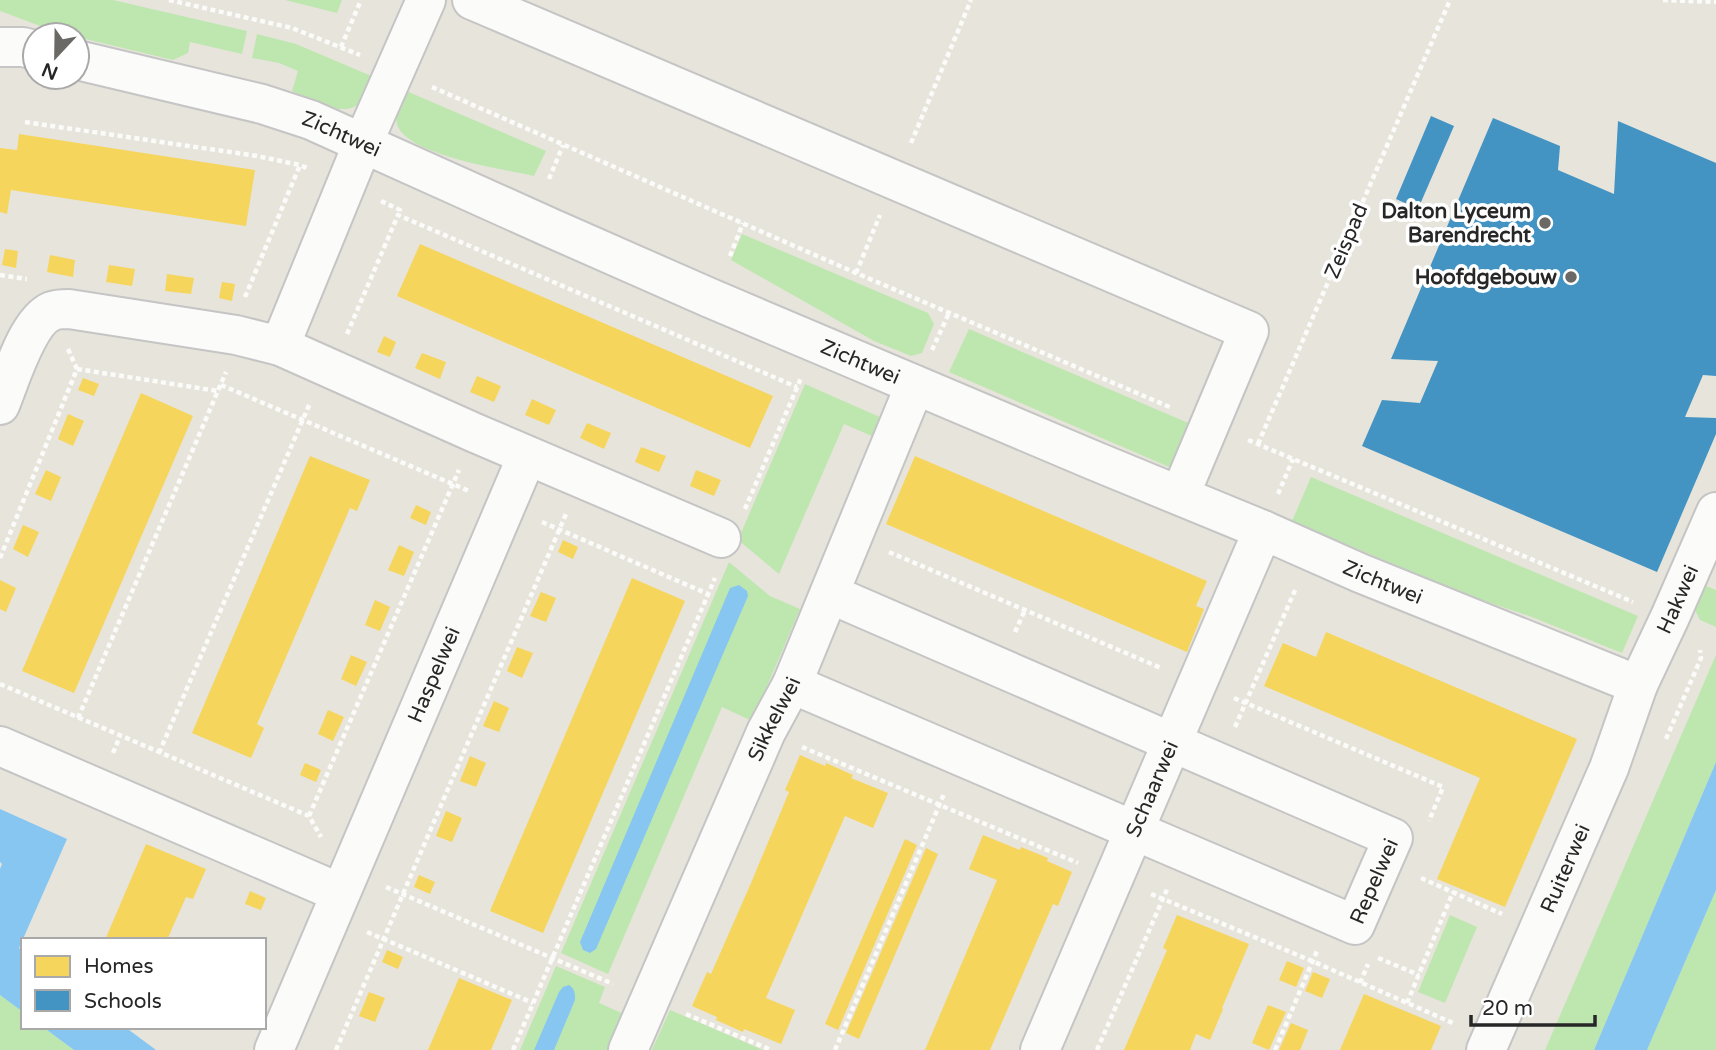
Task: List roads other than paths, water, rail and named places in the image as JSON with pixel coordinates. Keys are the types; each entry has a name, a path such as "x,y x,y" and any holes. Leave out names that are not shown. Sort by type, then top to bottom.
{"street":[{"path":"280,346 363,143 426,0"},
{"path":"471,0 1249,331 1180,495"},
{"name":"Zichtwei","path":"91,63 262,104 312,120 551,229 915,385 1360,573 1638,685"},
{"path":"0,405 29,333 39,320 53,310 69,309 236,335 280,346 726,543"},
{"name":"Sikkelwei","path":"628,1050 766,732 792,684 915,385"},
{"name":"Haspelwei","path":"274,1050 527,456"},
{"name":"Hakwei","path":"1638,685 1716,512"},
{"name":"Schaarwei","path":"1040,1050 1263,530"},
{"name":"Repelwei","path":"792,684 1355,925 1393,838 830,594"},
{"name":"Ruiterwei","path":"1486,1050 1609,768 1638,685"},
{"path":"0,746 340,893"}],"water":[{"path":"739,585 747,591 748,596 596,949 590,953 583,950 580,942 730,588"},
{"path":"1716,762 1716,890 1647,1050 1594,1050"},
{"path":"0,809 67,839 23,938 21,938 21,1011 0,995"},
{"path":"569,985 574,991 575,1000 554,1050 534,1050 559,992"},
{"path":"46,1029 128,1029 156,1050 74,1050"}],"place":[{"name":"Dalton Lyceum Barendrecht","path":"1545,223"},
{"name":"Hoofdgebouw","path":"1571,277"}]}
